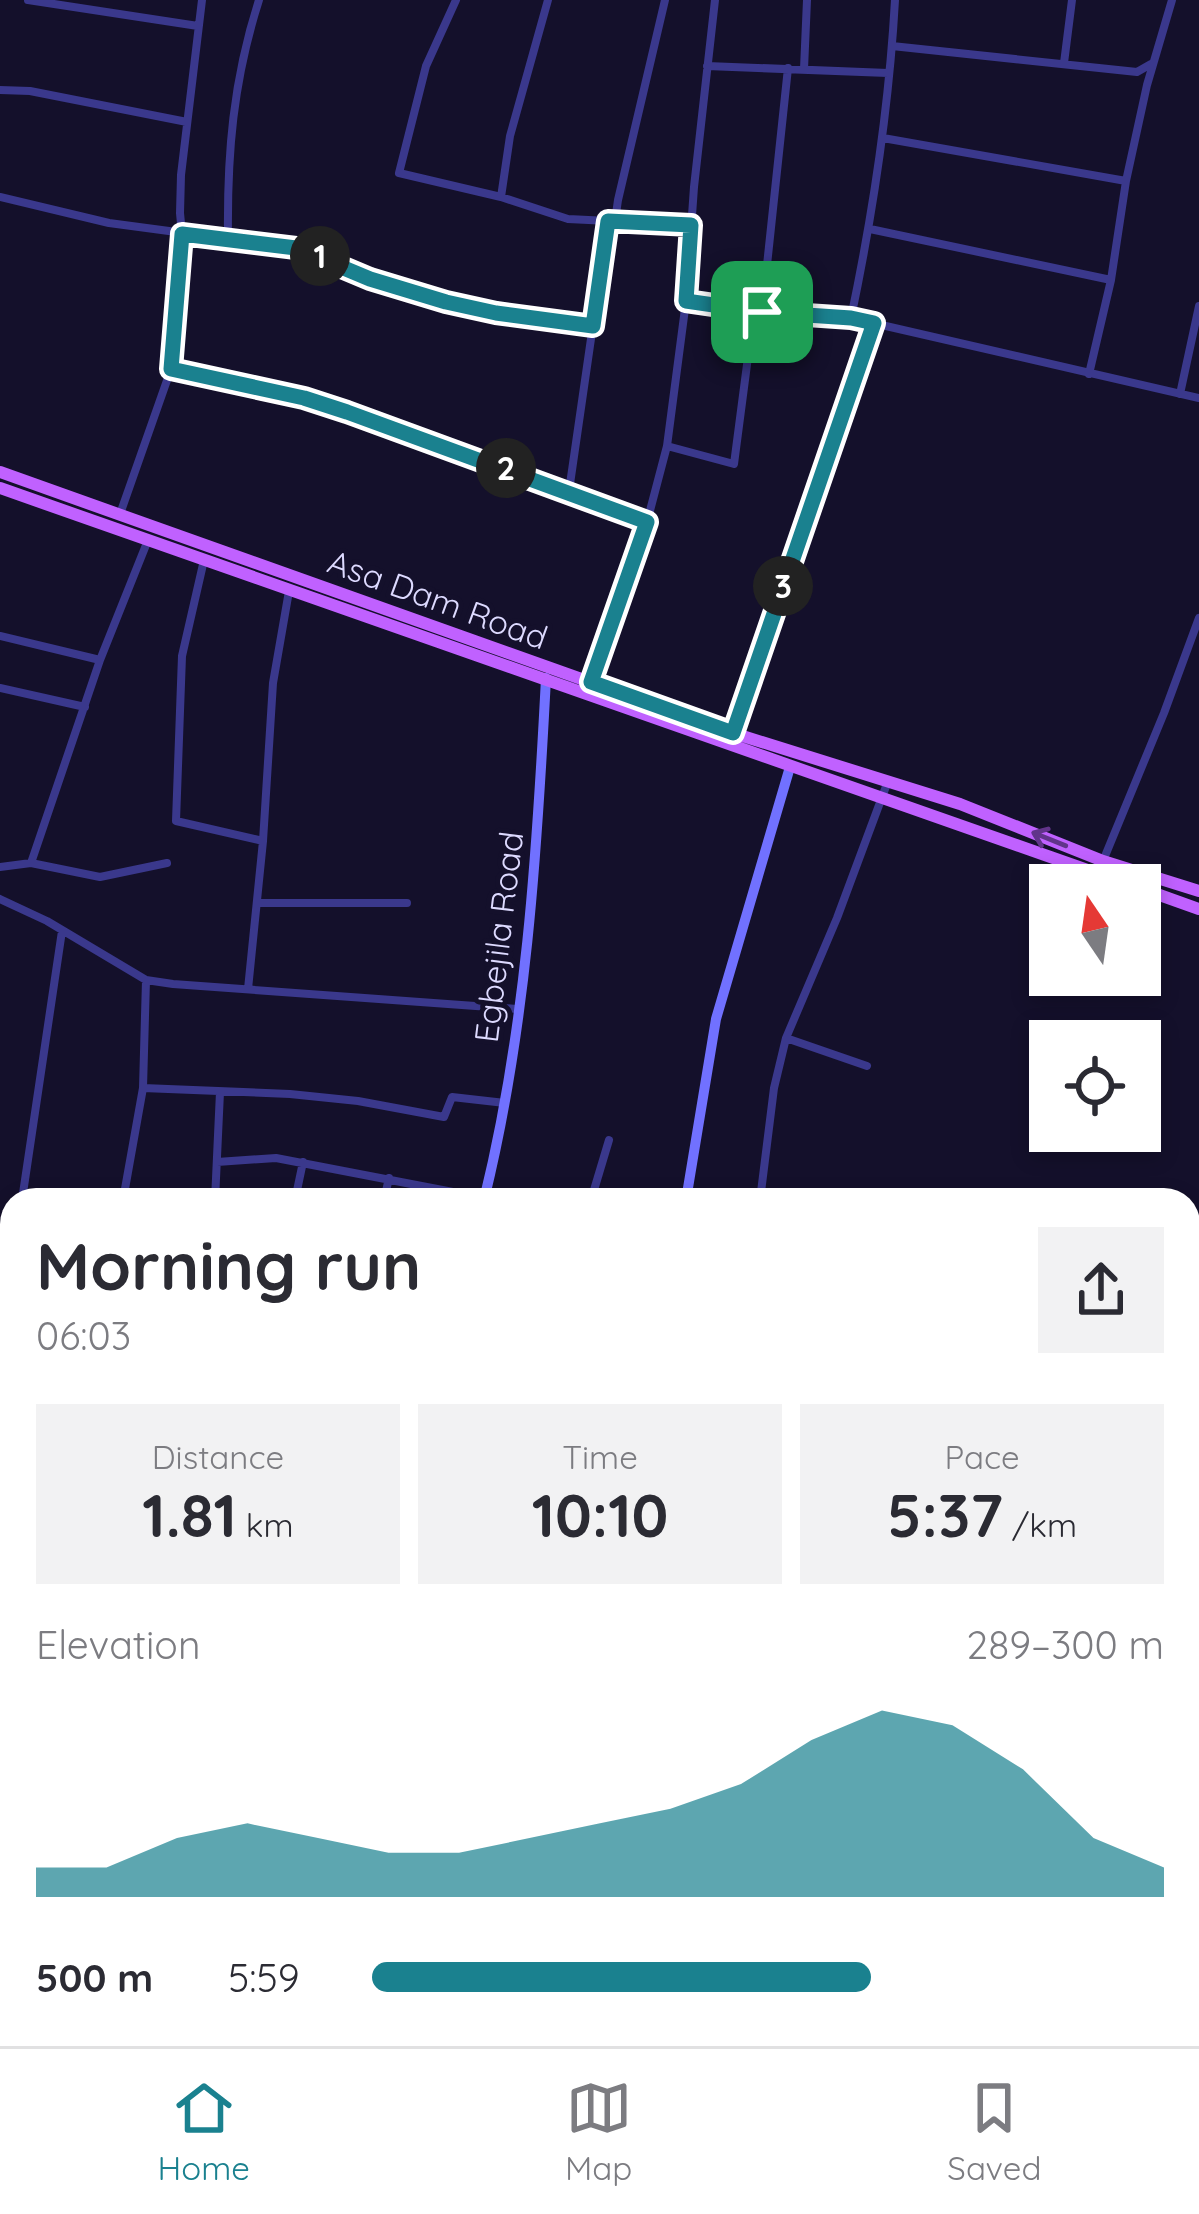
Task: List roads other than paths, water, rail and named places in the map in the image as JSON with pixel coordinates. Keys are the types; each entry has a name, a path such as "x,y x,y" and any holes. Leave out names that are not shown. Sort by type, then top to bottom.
{"main road":[{"name":"Asa Dam Road","path":"0,472 148,540 1070,864"},
{"name":"Asa Dam Road","path":"0,488 119,514 733,733 960,804 1103,861 1199,891"},
{"path":"1161,896 1199,909"}],"street":[{"path":"28,0 198,26"},
{"path":"119,514 171,369 182,234 180,194 202,0"},
{"path":"228,238 231,120 259,0"},
{"path":"457,0 426,66 399,173 501,197 568,219 691,225"},
{"path":"501,197 510,136 548,0"},
{"path":"569,491 612,221 665,0"},
{"path":"591,682 647,522 667,446 715,0"},
{"path":"804,69 807,0"},
{"path":"851,318 884,138 895,0"},
{"path":"1064,63 1072,0"},
{"path":"1089,374 1111,280 1126,181 1172,0"},
{"path":"892,46 1137,72 1156,58"},
{"path":"707,66 888,73"},
{"path":"667,446 734,464 788,68"},
{"path":"1137,72 1148,85"},
{"path":"0,89 187,122"},
{"path":"884,138 1126,181"},
{"path":"0,197 109,223 296,248 370,279 446,302 593,326"},
{"path":"870,229 1111,280"},
{"path":"686,301 851,318 1199,398"},
{"path":"1180,394 1199,306"},
{"path":"733,733 874,323"},
{"path":"171,369 304,398 647,522"},
{"path":"31,863 100,660 148,540"},
{"path":"205,559 182,656 176,821 263,841"},
{"path":"248,989 273,683 290,590"},
{"path":"1103,861 1199,618"},
{"path":"0,636 100,660"},
{"name":"Egbejila Road","path":"486,1188 505,1103 536,874 546,678"},
{"path":"0,688 85,707"},
{"path":"688,1188 716,1019 790,767"},
{"path":"762,1188 774,1088 787,1038 888,781"},
{"path":"0,867 31,863 100,877 167,863"},
{"path":"0,899 146,980 517,1009"},
{"path":"258,903 407,903"},
{"path":"24,1188 62,931"},
{"path":"125,1188 143,1088 146,980"},
{"path":"787,1038 866,1066"},
{"path":"143,1088 290,1094 444,1117 452,1097 505,1103"},
{"path":"216,1188 220,1092"},
{"path":"595,1188 609,1139"},
{"path":"218,1162 275,1158 434,1188"},
{"path":"298,1188 304,1162"},
{"path":"387,1188 389,1178"}]}
